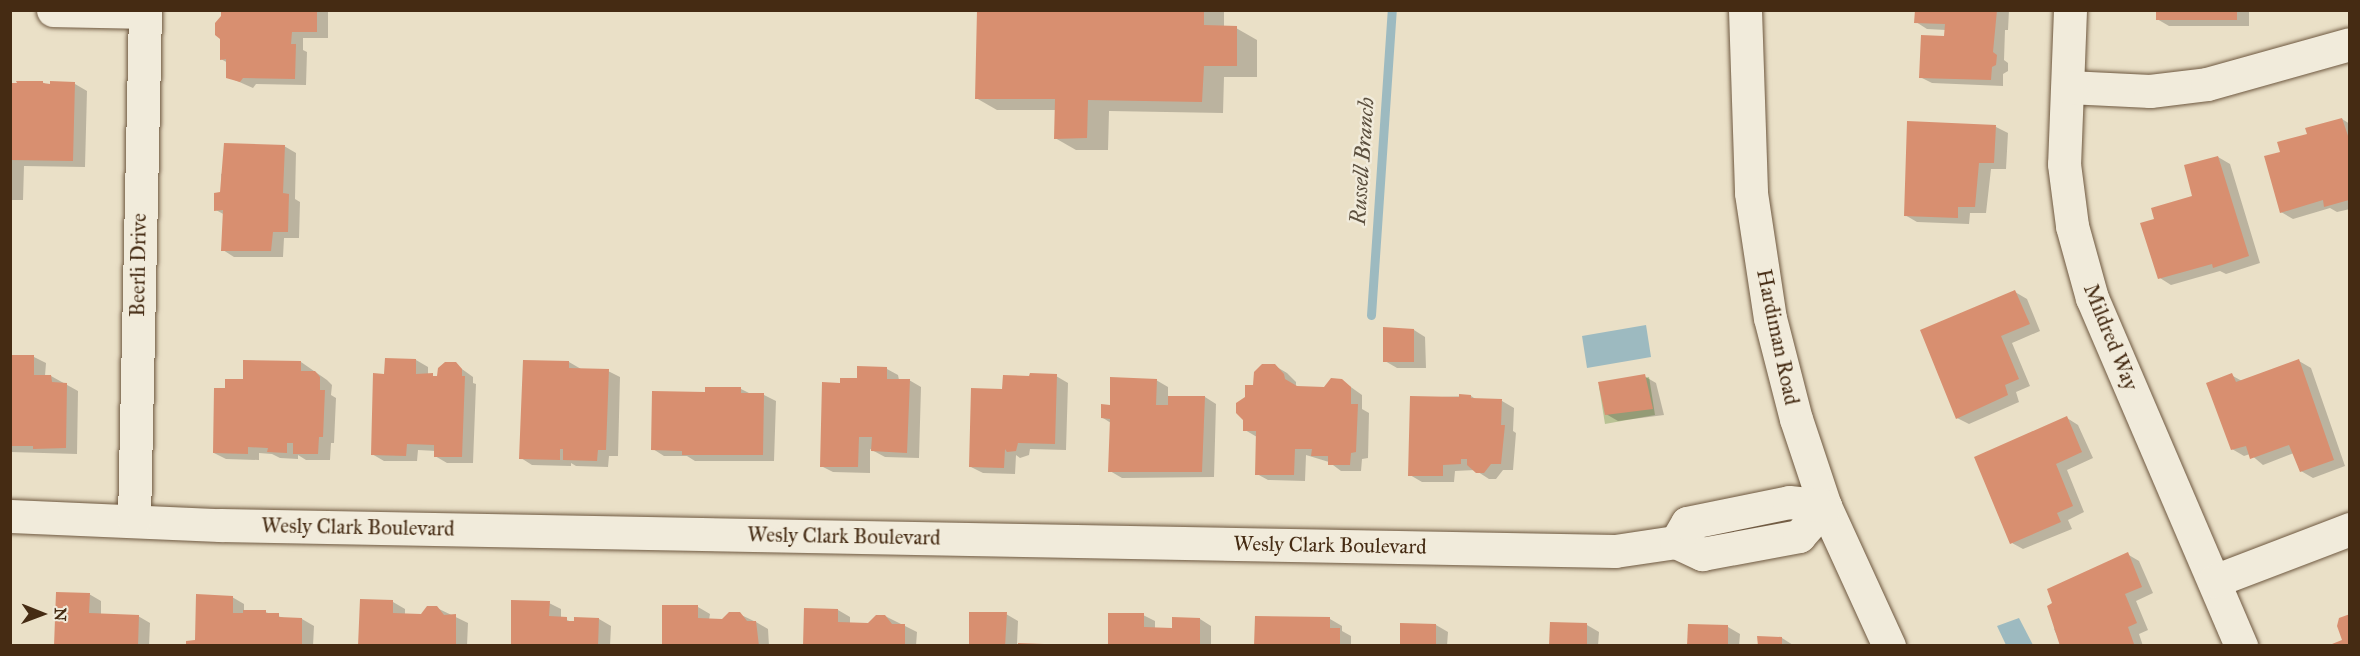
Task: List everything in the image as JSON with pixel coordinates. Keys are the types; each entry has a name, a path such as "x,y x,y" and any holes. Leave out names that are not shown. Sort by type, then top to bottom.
{"street":[{"path":"53,10 145,11"},
{"name":"Hardiman Road","path":"1745,10 1751,193 1770,318 1796,419 1825,506 1889,645"},
{"name":"Mildred Way","path":"2070,10 2064,164 2072,226 2092,298 2241,645"},
{"name":"Beerli Drive","path":"134,520 145,11"},
{"path":"2068,87 2150,91 2206,84 2349,44"},
{"name":"Wesly Clark Boulevard","path":"10,516 220,525 1604,550 1676,542 1701,554 1799,536 1825,506"},
{"path":"2214,581 2349,529"}],"green space":[{"path":"1649,377 1655,415 1605,424 1599,387"}],"water":[{"path":"1646,325 1651,357 1587,368 1582,336"},
{"path":"2019,618 2033,645 2006,645 1997,626"}],"building":[{"path":"221,10 317,10 317,32 292,32 291,44 296,44 295,79 243,78 240,82 226,78 226,59 220,60 220,39 215,35 215,23 221,16"},
{"path":"977,10 1204,10 1204,25 1237,26 1237,66 1204,66 1202,102 1088,100 1087,138 1054,139 1055,99 975,99"},
{"path":"1915,10 1997,10 1993,52 1997,55 1996,65 1992,67 1991,80 1919,78 1921,35 1944,36 1945,24 1914,23"},
{"path":"2156,10 2237,10 2237,20 2156,20"},
{"path":"16,81 43,81 43,83 50,84 50,81 75,82 73,161 10,160 10,83 17,83"},
{"path":"2342,118 2350,142 2349,200 2324,207 2323,200 2280,213 2264,156 2280,152 2277,142 2307,134 2305,128"},
{"path":"1907,121 1996,125 1994,163 1979,163 1975,207 1958,207 1958,218 1904,216"},
{"path":"224,143 285,145 283,193 289,194 288,232 273,232 271,251 221,251 223,210 214,211 214,193 220,192"},
{"path":"2218,156 2249,256 2213,268 2212,264 2158,279 2140,223 2154,219 2151,208 2192,196 2184,165"},
{"path":"2015,290 2030,324 2001,336 2019,379 2005,385 2008,395 1956,419 1920,330"},
{"path":"1383,327 1414,329 1414,362 1383,362"},
{"path":"10,355 34,355 34,375 51,375 52,382 67,383 66,448 33,449 33,446 10,446"},
{"path":"385,358 416,359 416,374 433,373 433,376 437,376 438,368 445,362 456,362 462,369 462,376 465,376 462,457 434,457 434,445 407,444 406,456 371,455 373,373 384,374"},
{"path":"2299,359 2334,460 2300,472 2289,445 2250,459 2246,446 2231,450 2206,383 2232,373 2236,382"},
{"path":"243,360 301,361 301,371 315,371 320,377 320,390 325,390 323,437 319,437 318,454 293,454 293,443 287,443 287,453 267,452 268,448 248,447 248,454 213,453 214,388 225,388 225,379 243,379"},
{"path":"523,360 569,361 569,368 609,369 606,450 598,450 597,461 563,460 563,449 560,449 560,460 519,459"},
{"path":"1262,364 1275,364 1284,374 1285,379 1297,386 1324,387 1331,378 1342,379 1351,387 1351,404 1358,404 1356,452 1351,453 1350,465 1328,465 1328,456 1311,456 1312,449 1295,449 1294,475 1255,475 1256,431 1243,431 1243,420 1236,413 1236,403 1245,397 1245,385 1253,385 1254,372"},
{"path":"857,366 887,367 887,379 910,379 907,453 871,451 872,437 859,437 858,467 820,467 822,382 840,383 840,378 857,378"},
{"path":"1030,373 1057,374 1055,444 1018,443 1016,451 1007,452 1005,449 1004,468 969,467 971,388 1002,389 1003,375 1029,376"},
{"path":"1645,374 1653,409 1605,415 1598,382"},
{"path":"1110,377 1157,379 1156,405 1168,405 1168,396 1205,396 1202,472 1108,472 1110,419 1101,418 1101,404 1110,405"},
{"path":"705,387 741,387 741,393 764,393 763,455 682,455 682,451 651,450 652,391 705,392"},
{"path":"1459,394 1471,395 1471,398 1502,399 1501,425 1505,425 1501,464 1491,464 1484,473 1476,473 1467,465 1467,459 1461,459 1461,464 1443,465 1443,476 1408,476 1410,396 1459,397"},
{"path":"2067,416 2082,452 2056,464 2073,506 2057,513 2061,522 2010,544 1974,457"},
{"path":"2128,552 2142,587 2125,594 2137,623 2128,627 2134,644 2060,646 2047,606 2052,603 2047,589"},
{"path":"56,592 90,593 89,613 139,615 138,646 54,646"},
{"path":"196,594 233,596 233,613 243,613 243,610 266,610 266,613 279,613 279,617 302,618 302,646 186,646 186,641 195,640"},
{"path":"360,599 393,600 393,613 421,614 427,606 437,606 444,615 456,614 456,646 358,646"},
{"path":"511,600 550,601 549,616 567,617 567,621 574,621 574,617 599,618 598,646 511,646"},
{"path":"662,605 698,605 698,618 722,619 729,612 740,612 747,621 756,621 759,646 662,646"},
{"path":"804,608 838,609 838,622 868,623 876,615 885,615 892,624 905,624 905,646 803,646"},
{"path":"969,612 1007,612 1005,646 969,646"},
{"path":"1108,613 1144,613 1144,627 1172,628 1172,617 1200,618 1200,646 1108,646"},
{"path":"2350,614 2350,646 2327,646 2342,640 2337,626 2339,618"},
{"path":"1255,616 1330,617 1330,628 1340,628 1340,646 1254,646"},
{"path":"1550,622 1587,623 1587,646 1549,646"},
{"path":"1400,623 1436,624 1436,646 1400,646"},
{"path":"1688,624 1728,625 1728,646 1687,646"},
{"path":"1757,636 1782,637 1782,646 1758,646"},
{"path":"1018,643 1044,644 1044,646 1018,646"}],"waterway":[{"name":"Russell Branch","path":"1371,315 1392,10"}]}
